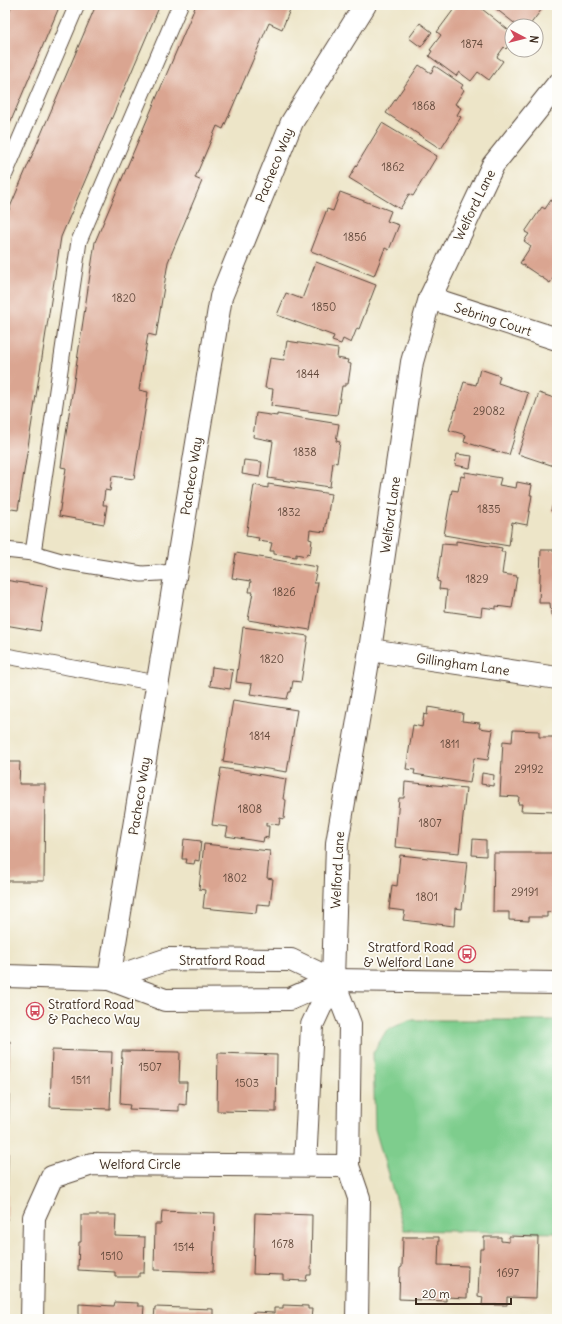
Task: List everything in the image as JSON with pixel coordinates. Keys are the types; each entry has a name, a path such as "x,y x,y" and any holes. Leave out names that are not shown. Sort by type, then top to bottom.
{"street":[{"name":"Pacheco Way","path":"109,979 221,297 292,122 365,5"},
{"name":"Welford Lane","path":"333,980 337,843 370,650 412,362 430,298 492,165 557,85"},
{"name":"Sebring Court","path":"430,298 557,339"},
{"name":"Gillingham Lane","path":"370,650 557,678"},
{"name":"Stratford Road","path":"109,979 168,959 291,960 333,980"},
{"name":"Stratford Road","path":"5,976 109,979 166,1000 290,999 333,980 557,983"},
{"path":"305,1165 312,1026 333,980"},
{"path":"333,980 350,1024 348,1166 359,1198 357,1319"},
{"name":"Welford Circle","path":"32,1319 34,1217 52,1177 92,1164 348,1166"}],"lane":[{"path":"5,174 77,5"},
{"path":"33,553 79,241 180,5"},
{"path":"5,550 33,553 61,561 142,574 176,572"},
{"path":"6,656 157,683"}],"green space":[{"path":"409,1020 557,1020 557,1233 404,1230 375,1129 373,1053 386,1031"}],"building":[{"path":"12,5 60,5 5,135 5,21"},
{"path":"96,5 160,5 61,237 18,510 5,508 5,219"},
{"path":"196,5 292,5 282,29 269,23 223,129 217,126 195,178 202,181 168,262 156,336 148,334 139,390 148,392 134,479 112,476 110,491 105,490 103,505 107,505 104,524 59,516 66,468 61,467 95,242"},
{"path":"457,5 477,5 504,27 504,47 497,57 503,61 489,80 478,72 471,81 459,72 456,76 429,56 432,51 430,50 441,35 437,32"},
{"path":"491,5 545,5 535,18 508,18"},
{"path":"420,23 432,32 421,47 409,38"},
{"path":"419,65 431,73 435,66 463,85 461,88 464,90 455,104 461,108 457,115 461,117 441,149 386,113"},
{"path":"382,123 437,156 413,196 409,194 400,209 349,178"},
{"path":"340,192 391,211 387,221 399,225 389,250 385,248 374,276 311,251 327,209 333,211"},
{"path":"551,200 557,204 557,276 555,275 550,283 520,263 531,246 524,241 529,234 525,232 542,207 545,209"},
{"path":"316,262 376,285 359,329 357,328 351,343 343,339 341,344 332,341 334,336 277,315 286,293 302,299"},
{"path":"287,341 338,349 337,358 348,360 347,363 351,364 348,384 342,386 337,415 271,406 273,389 265,388 270,358 284,360"},
{"path":"480,369 500,376 498,383 528,393 509,455 464,442 466,435 449,430 464,382 476,385"},
{"path":"539,393 557,399 557,467 518,454"},
{"path":"256,413 277,416 277,414 339,424 336,441 340,442 337,463 333,462 330,487 268,478 273,441 253,437"},
{"path":"457,454 472,456 470,468 455,465"},
{"path":"244,460 262,462 260,477 242,474"},
{"path":"465,472 501,478 499,485 516,488 517,482 532,485 530,495 532,495 527,525 512,522 509,546 444,535 452,490 458,491 461,476 465,477"},
{"path":"268,484 331,494 325,532 310,530 309,539 312,540 310,554 307,553 306,556 296,554 296,557 274,554 274,551 270,551 272,543 258,541 259,538 246,536 254,485 268,488"},
{"path":"555,496 557,497 557,512 551,511"},
{"path":"456,541 502,548 501,552 505,552 502,574 517,576 512,608 496,606 496,609 482,607 481,616 445,611 447,590 439,589 440,582 437,581 442,544 456,545"},
{"path":"541,550 557,550 557,615 551,615 550,603 539,603"},
{"path":"236,553 317,567 314,583 318,583 310,630 248,620 253,592 249,592 251,581 232,578"},
{"path":"5,580 47,587 40,631 5,625"},
{"path":"243,627 308,636 301,682 293,681 291,692 289,692 287,699 250,694 252,684 236,682"},
{"path":"212,667 233,670 230,689 210,686"},
{"path":"233,700 297,710 287,772 223,762"},
{"path":"428,707 463,713 462,721 480,723 479,728 493,730 488,760 474,758 470,783 414,774 415,770 406,769 413,725 422,727 424,714 427,715"},
{"path":"513,730 539,731 539,737 557,737 557,812 521,811 522,804 518,804 519,797 500,796 503,741 512,742"},
{"path":"5,762 20,762 19,784 45,784 44,881 5,881"},
{"path":"221,768 286,779 283,799 286,800 284,819 280,818 279,825 266,823 266,826 269,826 268,838 264,837 263,842 226,836 228,827 212,825"},
{"path":"482,773 494,775 493,786 481,784"},
{"path":"405,782 466,788 459,853 395,847 399,798 404,798"},
{"path":"184,839 201,841 199,861 195,860 194,864 186,863 187,859 182,859"},
{"path":"473,839 486,840 486,856 472,855"},
{"path":"204,844 270,851 267,878 273,879 270,905 257,904 256,913 203,908 205,890 199,889"},
{"path":"494,853 557,853 556,913 547,912 547,917 529,917 529,921 509,920 509,912 493,912"},
{"path":"400,855 467,862 462,909 455,908 454,926 403,920 405,911 389,909 392,885 397,886"},
{"path":"5,1040 10,1041 7,1220 5,1220"},
{"path":"52,1050 112,1052 110,1109 50,1107"},
{"path":"122,1051 180,1052 179,1082 187,1082 186,1105 179,1104 179,1111 129,1109 130,1105 120,1104"},
{"path":"218,1053 277,1055 276,1112 217,1111"},
{"path":"162,1211 215,1213 213,1272 154,1270 155,1224 161,1224"},
{"path":"255,1213 312,1215 311,1275 307,1275 306,1281 283,1280 283,1275 253,1274"},
{"path":"81,1215 116,1215 115,1236 145,1237 144,1273 139,1273 139,1277 115,1277 115,1272 78,1270 79,1242 81,1242"},
{"path":"509,1236 538,1237 536,1298 507,1297 507,1305 482,1305 483,1297 478,1296 480,1249 484,1249 484,1237 501,1237 501,1241 509,1242"},
{"path":"403,1237 439,1237 438,1265 468,1266 467,1298 446,1297 446,1301 399,1299"},
{"path":"115,1302 138,1303 138,1306 144,1306 143,1319 79,1319 79,1304 114,1306"},
{"path":"283,1305 308,1306 308,1309 312,1309 311,1319 253,1319 253,1312 274,1313 274,1308 283,1308"},
{"path":"155,1307 213,1309 213,1319 154,1319"}],"place":[{"name":"Stratford Road & Welford Lane","path":"467,954"},
{"name":"Stratford Road & Pacheco Way","path":"35,1011"}]}
